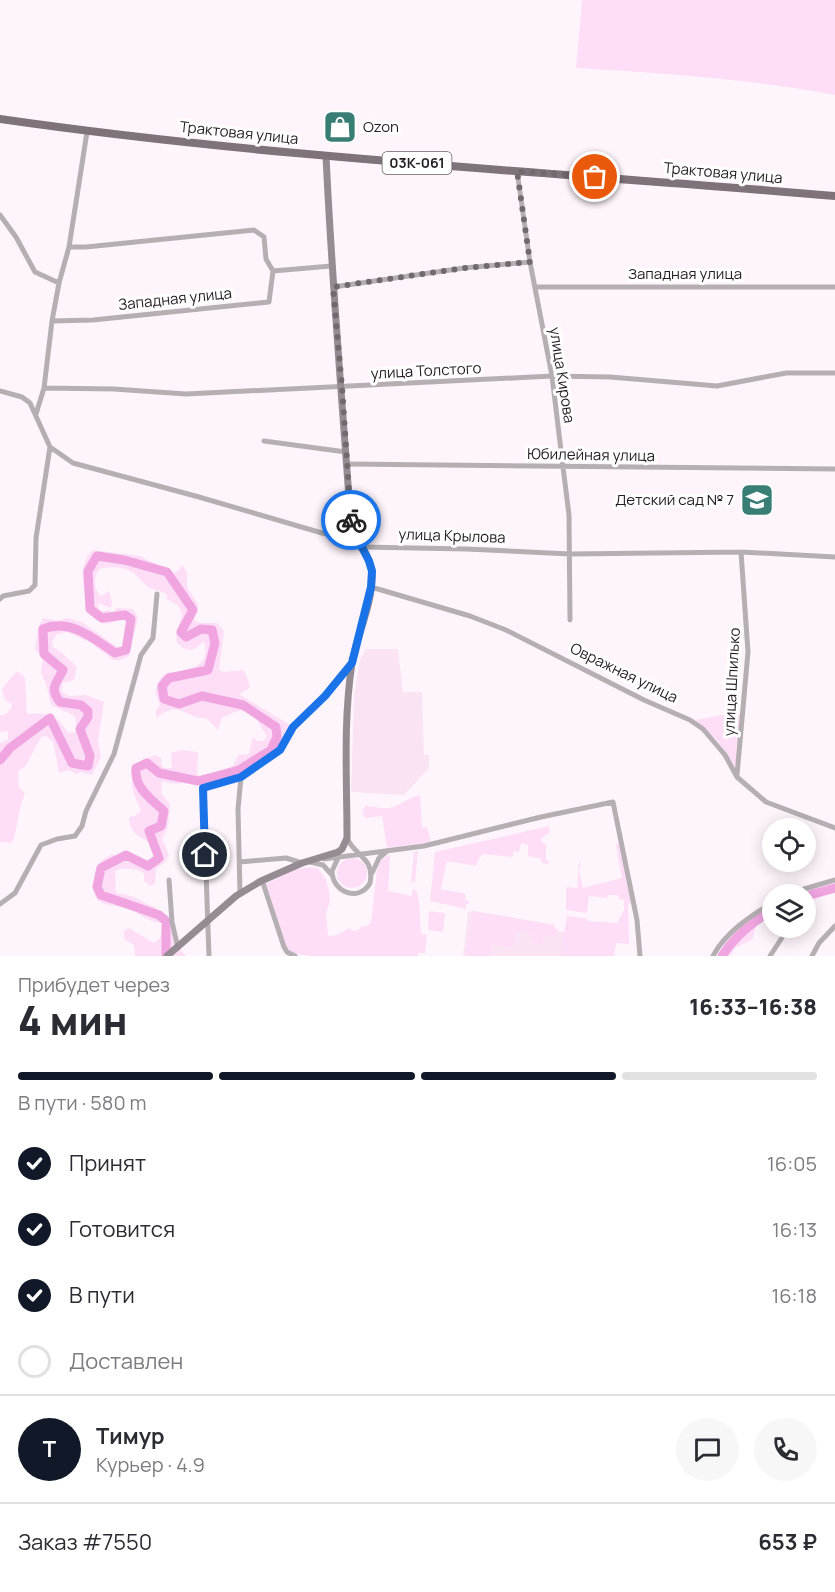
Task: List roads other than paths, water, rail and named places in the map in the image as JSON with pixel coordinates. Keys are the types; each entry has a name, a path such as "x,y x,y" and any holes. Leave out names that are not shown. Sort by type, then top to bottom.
{"main road":[{"name":"Трактовая улица","path":"0,119 87,132 326,156 835,196"}],"street":[{"path":"36,414 44,388 52,321 69,247 87,132"},
{"path":"326,156 331,266 352,539"},
{"name":"улица Кирова","path":"517,171 530,262 552,376 569,515 570,620"},
{"path":"0,215 16,237 35,272 59,283"},
{"name":"Западная улица","path":"52,321 93,320 269,302 273,271 266,259 264,237 254,230 69,247"},
{"path":"333,287 464,268 530,262"},
{"path":"273,271 331,266"},
{"name":"Западная улица","path":"535,287 835,287"},
{"name":"улица Толстого","path":"44,388 114,389 186,394 552,376 610,377 717,386 786,373 835,372"},
{"path":"0,391 22,397 30,403 51,447 73,463 321,533 352,539 362,547 369,561 371,587 352,663 346,726 347,838 332,875"},
{"path":"264,441 345,452"},
{"path":"0,599 3,596 29,591 35,585 36,538 51,447"},
{"name":"Юбилейная улица","path":"347,464 835,469"},
{"name":"улица Крылова","path":"362,547 570,554 741,552 835,557"},
{"name":"улица Шпилько","path":"737,777 748,652 741,552"},
{"name":"Овражная улица","path":"371,587 470,616 506,630 644,700 690,720 703,729 725,755 737,777 766,802 835,828"},
{"path":"0,904 15,893 41,845 75,836 82,826 86,811 114,754 141,655 153,638 157,594"},
{"path":"208,956 203,788 241,777 280,750 293,727 325,696 352,663"},
{"path":"240,894 238,809 241,777"},
{"path":"304,862 424,846 613,802 617,832 637,920 640,956"},
{"path":"347,838 353,848 369,864 371,876"},
{"path":"167,956 240,894 262,880 342,849"},
{"path":"240,862 286,858 320,863 332,875 342,891 354,894 366,889 379,858 388,850"},
{"path":"169,880 172,922 178,948"},
{"path":"262,880 284,946 287,952 295,956"},
{"path":"816,886 835,880"},
{"path":"713,956 718,946 745,920 762,909"},
{"path":"812,956 819,943 835,926"},
{"path":"770,956 782,938"}],"waterway":[{"path":"0,760 10,748 50,718 72,763 88,766 90,756 80,729 88,717 88,711 81,705 60,702 57,697 54,689 63,670 44,654 43,629 53,626 72,628 90,636 115,653 126,650 131,619 125,615 102,618 90,609 88,571 97,556 124,560 167,572 193,610 181,632 186,637 201,629 212,630 215,643 208,670 169,678 162,686 164,699 179,704 202,696 243,705 276,727 277,737 271,750 239,770 198,781 159,773 147,763 136,768 141,787 164,811 161,826 149,831 159,858 148,866 126,855 101,868 97,887 101,895 159,915 166,921 166,956"},
{"path":"816,893 835,888"},
{"path":"722,956 744,930 762,917"}],"place":[{"name":"Ozon","path":"340,127"},
{"name":"Детский сад № 7","path":"757,500"}]}
